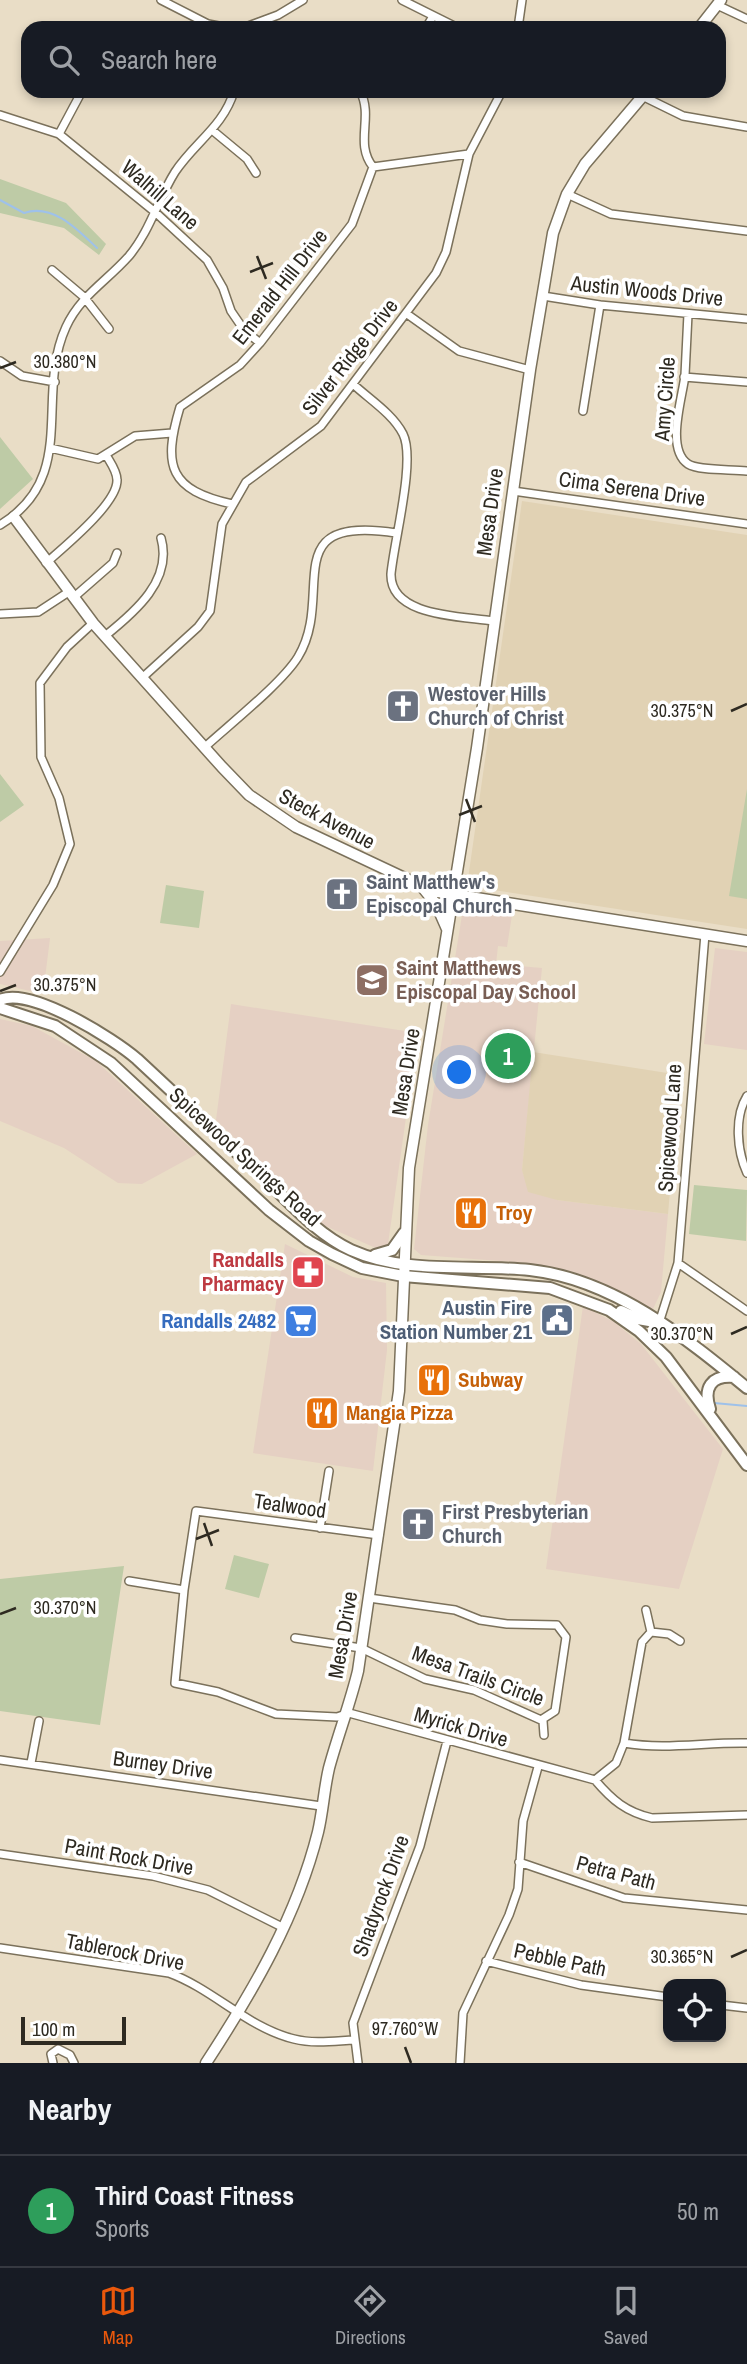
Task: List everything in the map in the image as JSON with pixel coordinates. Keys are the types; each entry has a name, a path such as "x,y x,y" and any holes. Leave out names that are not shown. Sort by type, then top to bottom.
{"main road":[{"name":"Spicewood Springs Road","path":"0,1000 7,997 29,1002 82,1021 125,1048 280,1193 337,1242 365,1255 403,1264 554,1273 597,1288 659,1323 747,1388"},
{"name":"Spicewood Springs Road","path":"0,1008 55,1026 103,1057 287,1226 332,1254 362,1268 403,1276 528,1285 563,1292 592,1302 644,1335 664,1354 747,1465"},
{"path":"103,1057 111,1050 125,1048"},
{"path":"253,1194 259,1192 271,1199 280,1193"},
{"path":"365,1255 388,1253 404,1233"},
{"path":"592,1302 614,1307 644,1321 659,1323"},
{"path":"644,1335 659,1323"},
{"path":"659,1323 657,1332 664,1354"},
{"path":"712,1418 707,1389 717,1379 734,1377"}],"street":[{"path":"161,0 202,21"},
{"path":"262,21 303,0"},
{"path":"402,0 443,21"},
{"path":"519,21 522,0"},
{"path":"705,21 720,2 747,19"},
{"path":"430,21 433,16"},
{"path":"59,134 78,98"},
{"path":"0,525 14,517 37,492 44,477 50,448 60,341 72,314 84,297 128,256 175,172 222,119 231,98"},
{"path":"362,98 366,118 362,142 373,167 469,154"},
{"name":"Silver Ridge Drive","path":"142,678 198,627 210,611 222,524 246,482 321,426 407,314 443,262 469,154 498,98"},
{"name":"Mesa Drive","path":"206,2063 239,2012 285,1928 318,1830 332,1758 349,1713 379,1535 399,1391 409,1168 448,931 530,370 555,224 567,194 600,143 641,98"},
{"path":"652,98 683,116 747,127"},
{"name":"Walhill Lane","path":"0,115 59,134 155,212 206,260 223,288 231,311 244,330 260,343"},
{"path":"212,130 247,159 256,173"},
{"name":"Emerald Hill Drive","path":"172,433 185,403 240,365 352,224 373,167"},
{"path":"567,194 611,214 747,232"},
{"path":"52,270 84,297 109,329"},
{"name":"Austin Woods Drive","path":"543,296 600,305 747,319"},
{"path":"583,411 600,305"},
{"path":"407,314 459,351 530,370"},
{"name":"Amy Circle","path":"688,314 684,377 677,414 681,458 696,467 747,471"},
{"path":"0,361 22,376 55,382"},
{"path":"684,377 747,382"},
{"path":"353,384 391,419 403,435 407,469 391,583 405,602 430,611 493,621"},
{"path":"50,448 89,459 106,454 135,436 172,433 173,461 182,483 191,492 204,498 232,504"},
{"path":"46,563 80,529 102,513 115,492 117,476 106,454"},
{"name":"Cima Serena Drive","path":"513,491 747,524"},
{"name":"Steck Avenue","path":"14,517 70,596 93,623 249,795 269,811 345,852 423,888 453,896 747,940"},
{"path":"205,747 297,659 303,648 310,614 316,561 331,536 346,530 396,533"},
{"path":"105,636 144,602 156,582 164,559 161,538"},
{"path":"0,614 38,612 70,596 113,563 117,553"},
{"path":"0,972 53,885 69,844 59,797 41,757 40,683 68,647 93,623"},
{"path":"423,888 436,904 448,931"},
{"name":"Spicewood Lane","path":"659,1323 678,1263 705,934"},
{"path":"747,1096 743,1104 739,1146 747,1173"},
{"path":"678,1263 747,1311"},
{"path":"320,1528 329,1471"},
{"name":"Tealwood","path":"184,1590 196,1511 379,1535"},
{"path":"130,1581 184,1590 176,1683 218,1692 276,1714 337,1717 349,1713"},
{"name":"Mesa Trails Circle","path":"295,1638 361,1648 425,1679 474,1690 543,1721 555,1711 566,1637 557,1625 507,1624 454,1610 369,1598"},
{"path":"646,1610 652,1632"},
{"path":"652,1632 668,1634 680,1641"},
{"path":"652,1632 642,1642 624,1743 616,1763 595,1780 618,1805 640,1815 666,1818 747,1815"},
{"name":"Myrick Drive","path":"349,1713 538,1767 595,1780"},
{"path":"31,1763 39,1721"},
{"path":"543,1721 544,1735"},
{"name":"Shadyrock Drive","path":"358,2063 353,2023 420,1846 447,1741"},
{"path":"624,1743 664,1747 695,1743 747,1743"},
{"name":"Burney Drive","path":"0,1760 321,1806"},
{"path":"460,2063 463,2012 509,1915 518,1889 523,1821 538,1767"},
{"name":"Paint Rock Drive","path":"0,1854 153,1876 208,1890 285,1928"},
{"name":"Petra Path","path":"519,1862 624,1898 747,1910"},
{"name":"Tablerock Drive","path":"0,1948 169,1973 187,1980 275,2033 317,2042 354,2040"},
{"name":"Pebble Path","path":"486,1961 581,1985 663,1996"},
{"path":"726,2006 747,2008"},
{"path":"53,2063 51,2054 61,2049 70,2055 74,2063"}],"shaded area":[{"path":"522,501 747,535 747,929 467,886"},
{"path":"467,909 512,915 507,947 498,946 496,964 542,968 522,1170 526,1181 557,1200 668,1214 661,1292 653,1309 602,1283 565,1271 527,1263 421,1255 414,1249 428,1125 462,915"},
{"path":"50,938 43,994 0,984 0,941"},
{"path":"715,948 747,952 747,1050 704,1044"},
{"path":"231,1004 418,1033 388,1244 378,1249 321,1224 216,1120"},
{"path":"0,1019 32,1026 96,1061 197,1154 142,1184 118,1183 64,1148 0,1121"},
{"path":"533,1052 680,1075 668,1214 557,1200 528,1192 522,1170"},
{"path":"285,1244 353,1277 386,1283 387,1350 373,1471 253,1453"},
{"path":"583,1306 614,1322 641,1344 723,1449 679,1589 546,1569"}],"green space":[{"path":"0,179 66,203 106,244 99,255 64,228 0,213"},
{"path":"0,437 33,479 0,509"},
{"path":"0,774 24,805 0,822"},
{"path":"747,789 747,899 729,896"},
{"path":"166,885 204,891 199,928 160,923"},
{"path":"694,1185 747,1190 746,1241 689,1234"},
{"path":"234,1555 269,1564 259,1598 225,1589"},
{"path":"124,1566 100,1725 0,1711 0,1579"}],"waterway":[{"path":"0,200 24,213 35,211 55,215 73,226 97,248"},
{"path":"714,1403 747,1406"}],"place":[{"name":"Westover Hills Church of Christ","path":"403,706"},
{"name":"Saint Matthew's Episcopal Church","path":"342,894"},
{"name":"Saint Matthews Episcopal Day School","path":"372,980"},
{"name":"Third Coast Fitness","path":"508,1056"},
{"name":"Troy","path":"471,1213"},
{"name":"Randalls Pharmacy","path":"308,1272"},
{"name":"Austin Fire Station Number 21","path":"557,1320"},
{"name":"Randalls 2482","path":"301,1321"},
{"name":"Subway","path":"434,1380"},
{"name":"Mangia Pizza","path":"322,1413"},
{"name":"First Presbyterian Church","path":"418,1524"}]}
